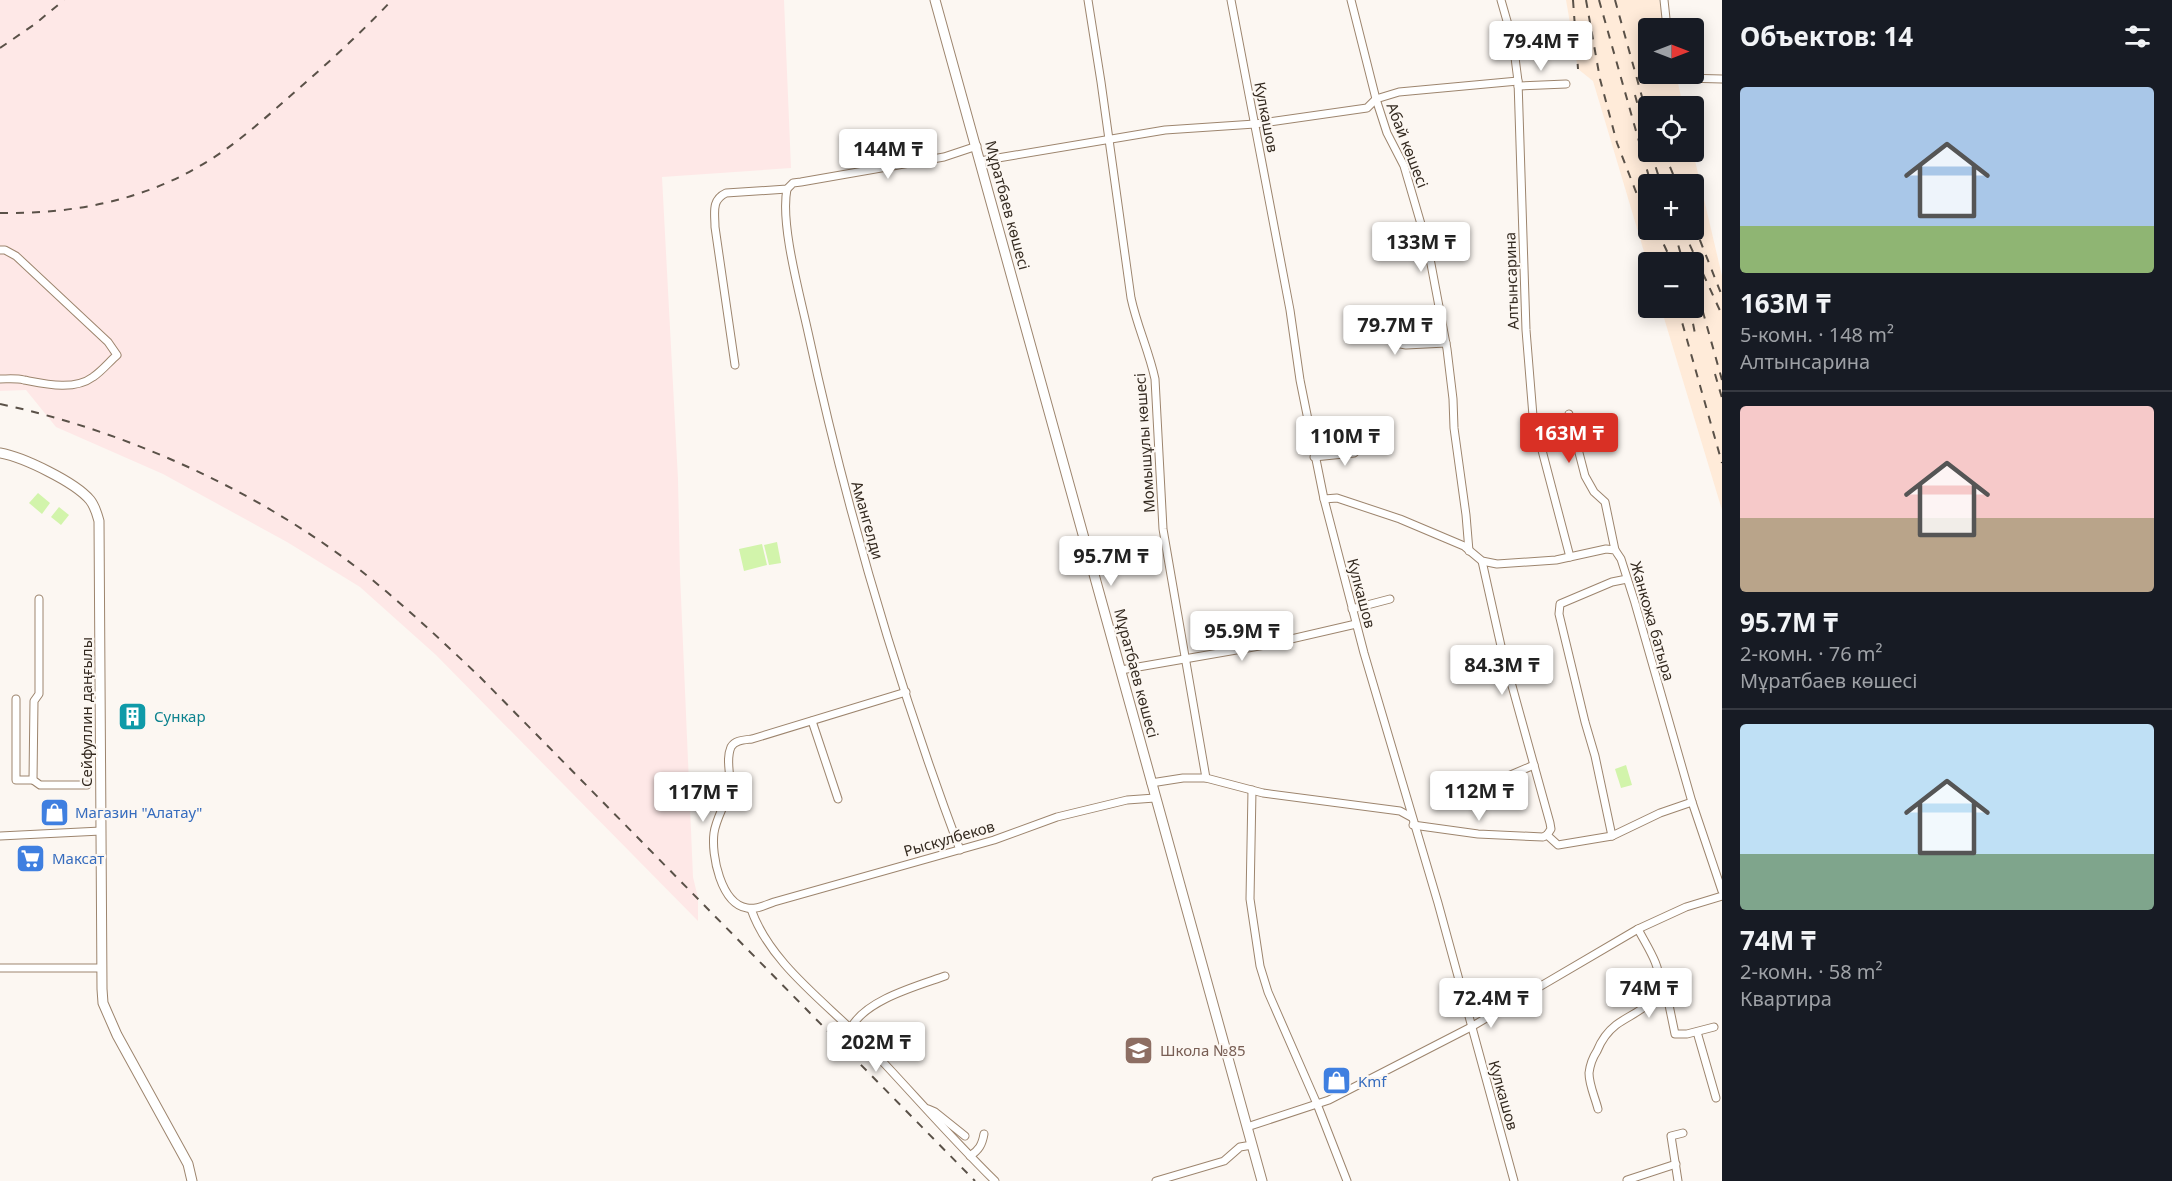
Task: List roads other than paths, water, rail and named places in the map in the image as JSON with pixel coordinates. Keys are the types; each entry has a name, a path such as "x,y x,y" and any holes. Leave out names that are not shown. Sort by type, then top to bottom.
{"street":[{"name":"Мұратбаев көшесі","path":"936,0 1262,1181"},
{"name":"Момышұлы көшесі","path":"1088,0 1131,298 1155,379 1163,529 1206,778"},
{"name":"Кулкашов","path":"1231,0 1290,310 1314,457 1324,499 1356,624 1412,821 1438,903 1514,1181"},
{"name":"Абай көшесі","path":"1351,0 1376,99 1387,133 1404,166 1428,248 1446,343 1453,399 1455,444 1467,514 1469,551"},
{"name":"Алтынсарина","path":"1501,0 1513,42 1518,84 1526,330 1533,416 1570,557"},
{"path":"1664,0 1666,18"},
{"path":"1704,79 1722,79"},
{"path":"980,161 1165,130 1255,124 1367,108 1376,99 1400,92 1518,84 1566,84"},
{"path":"735,365 715,227 714,205 721,195 787,189 794,183 944,157 977,146"},
{"name":"Амангелди","path":"787,189 785,204 792,254 846,497 936,785 960,850"},
{"path":"0,379 22,379 55,385 81,382 91,378 117,355 108,342 16,256 2,248"},
{"path":"1392,310 1395,343 1406,345 1446,343"},
{"path":"1569,414 1585,476 1594,492 1605,502 1615,550"},
{"path":"1314,457 1354,453 1361,447"},
{"name":"Сейфуллин даңғылы","path":"0,453 23,459 80,491 97,511 101,534 102,989 108,1017 188,1164 192,1181"},
{"path":"1151,783 1183,778 1206,778 1252,790 1401,811 1412,821 1478,834 1543,837 1551,829 1501,646 1482,561 1464,546 1440,536 1358,504 1337,498 1324,499"},
{"name":"Жанкожа батыра","path":"1247,1127 1346,1092 1471,1027 1638,929 1686,907 1722,894 1692,802 1621,559 1615,550 1606,549 1556,560 1497,564 1482,561"},
{"path":"1612,836 1595,756 1559,614 1560,604 1612,582 1627,579"},
{"path":"33,780 34,701 39,694 39,599"},
{"path":"1352,609 1390,599"},
{"path":"1121,670 1276,643 1356,624"},
{"path":"906,692 732,745 728,756 729,790 715,825 714,845 720,878 730,899 751,909 763,935 788,969 851,1028 995,1181"},
{"path":"16,699 16,780 33,780 40,785 87,785"},
{"path":"812,721 838,800"},
{"path":"1506,777 1534,765"},
{"path":"1252,790 1250,899 1260,966 1268,992 1317,1104 1347,1181"},
{"name":"Рыскулбеков","path":"751,909 960,850 1067,814 1127,800 1155,798"},
{"path":"1547,835 1558,845 1612,836 1660,813 1692,802"},
{"path":"0,836 101,831"},
{"path":"1638,929 1654,963 1659,984 1669,1005 1675,1034 1697,1032 1714,1027"},
{"path":"0,968 102,968"},
{"path":"851,1028 865,1011 902,991 945,976"},
{"path":"1598,1109 1589,1070 1595,1053 1604,1037 1614,1026 1650,1003 1656,995 1659,984"},
{"path":"1697,1032 1716,1098"},
{"path":"925,1108 936,1112 964,1136"},
{"path":"1678,1181 1671,1136 1683,1133"},
{"path":"970,1156 978,1151 984,1134"},
{"path":"1156,1181 1224,1161 1240,1147 1252,1145"},
{"path":"1627,1180 1676,1164"}],"railway":[{"path":"0,48 64,0"},
{"path":"0,213 52,211 102,204 151,189 198,167 261,122 345,47 392,0"},
{"path":"1573,0 1578,69"},
{"path":"1586,0 1600,79 1617,143 1638,197"},
{"path":"1599,0 1648,174"},
{"path":"1615,0 1642,96"},
{"path":"1635,95 1638,106"},
{"path":"1654,162 1658,174"},
{"path":"1668,162 1673,174"},
{"path":"1662,240 1667,252"},
{"path":"1677,240 1680,252"},
{"path":"1688,240 1722,315"},
{"path":"1700,240 1722,296"},
{"path":"1704,316 1722,380"},
{"path":"1681,318 1722,463"},
{"path":"1692,318 1696,339"},
{"path":"1715,374 1722,398"},
{"path":"0,404 96,431 144,448 192,469 283,517 365,574 480,677 975,1181"}],"place":[{"name":"Сункар","path":"133,716"},
{"name":"Магазин \"Алатау\"","path":"54,812"},
{"name":"Максат","path":"31,858"},
{"name":"Школа №85","path":"1139,1050"},
{"name":"Kmf","path":"1337,1081"}]}
